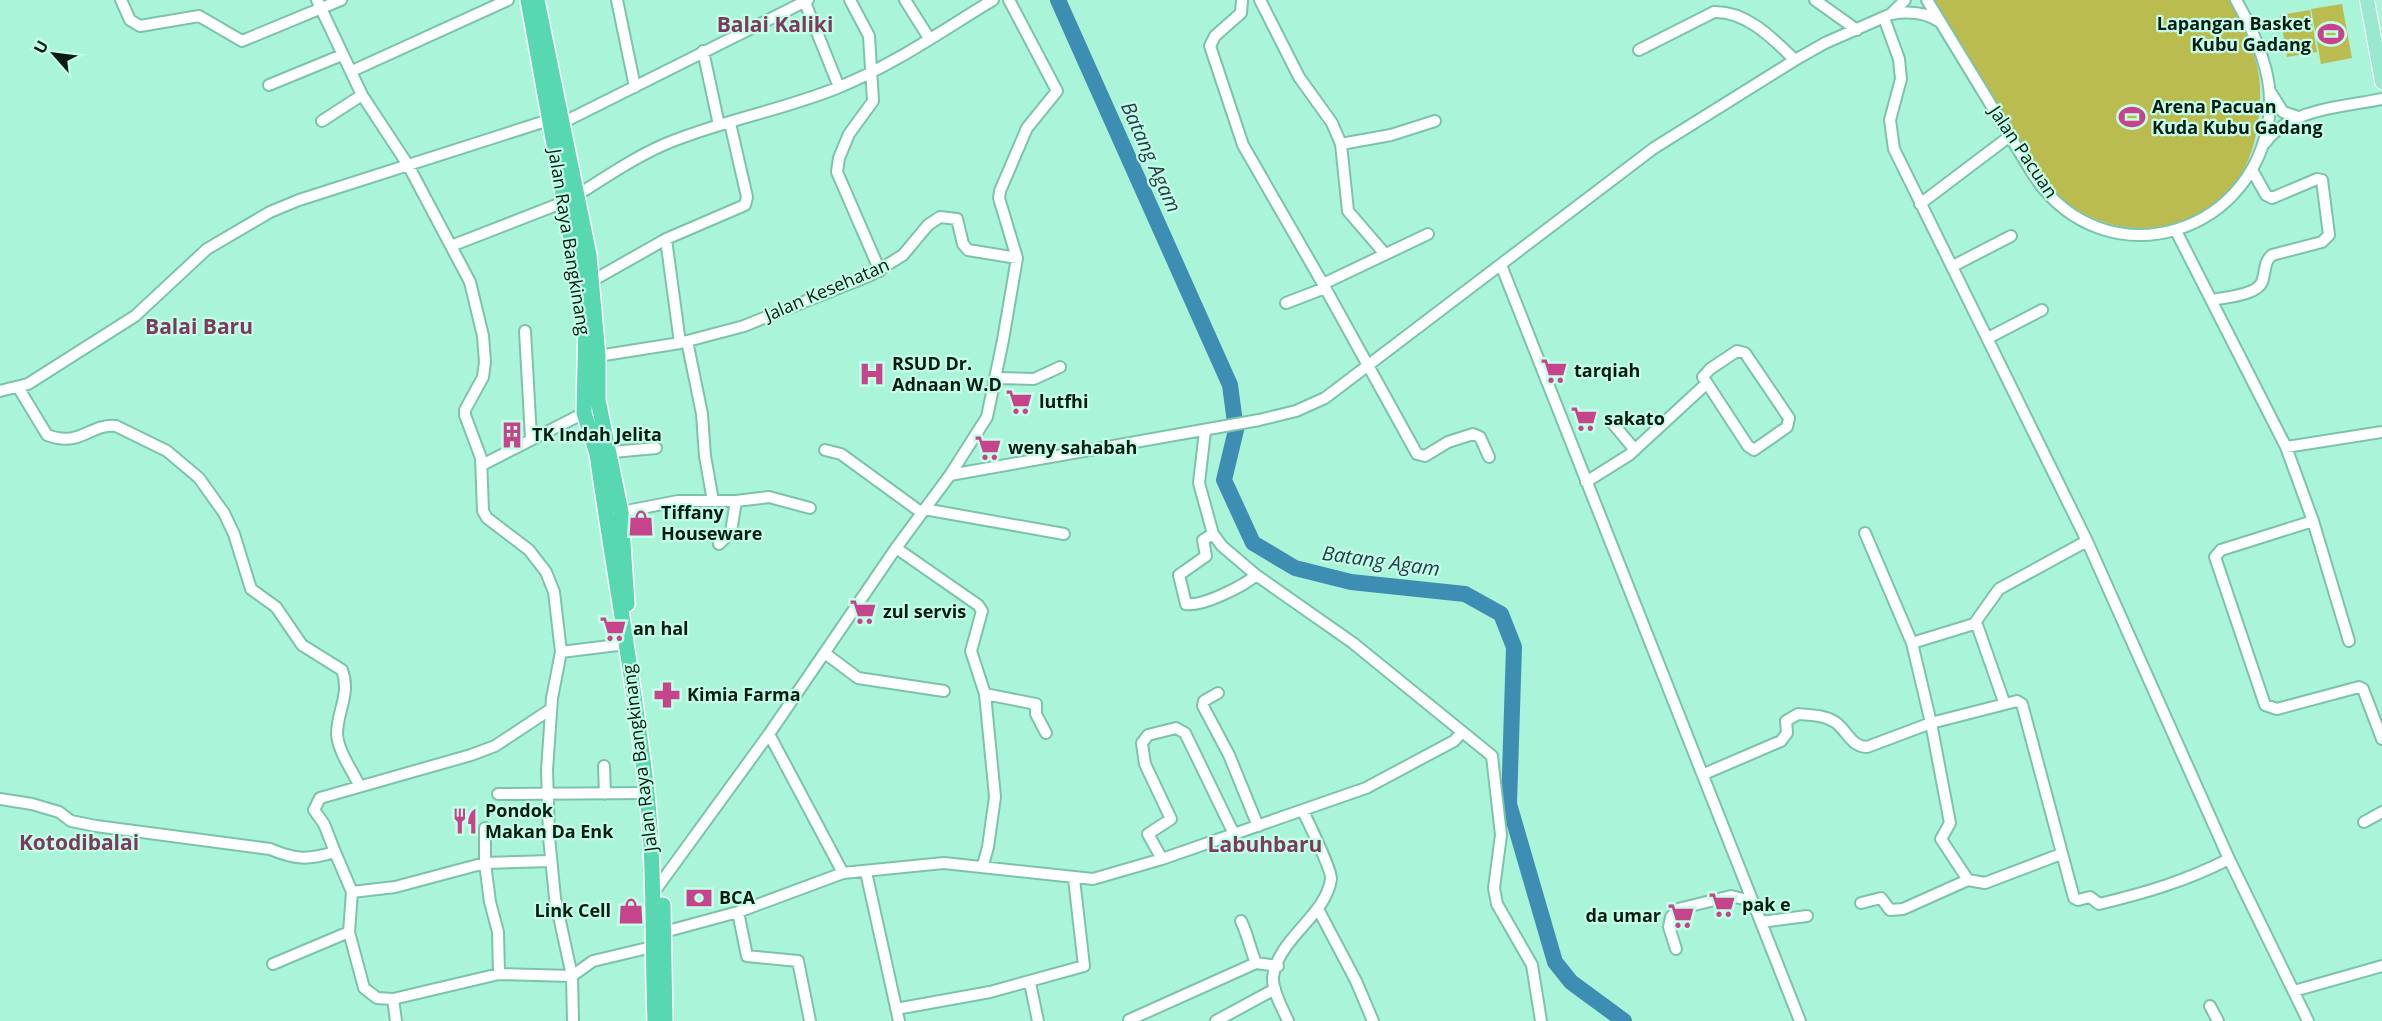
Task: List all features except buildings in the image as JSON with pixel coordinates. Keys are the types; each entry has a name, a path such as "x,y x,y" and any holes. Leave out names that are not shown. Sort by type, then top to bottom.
{"highway":[{"name":"Jalan Raya Bangkinang","path":"533,2 582,256 586,322 584,413 602,453 621,512 626,644 664,932 665,1021"},
{"name":"Jalan Raya Bangkinang","path":"582,256 592,281 602,453 624,612 636,655 658,886 652,947 655,1021"}],"main road":[{"path":"2367,0 2382,82"}],"street":[{"path":"121,0 130,20 140,26 200,16 242,40 319,4 341,0"},
{"path":"352,71 508,0"},
{"path":"617,0 635,87"},
{"path":"0,391 28,384 135,316 207,249 299,200 555,122 635,87 806,0 838,87"},
{"path":"850,0 868,36 873,102 849,135 839,158 837,172 880,271"},
{"path":"905,0 929,38"},
{"path":"451,246 570,199 662,146 838,87 870,72 993,0"},
{"path":"658,886 826,654 896,548 950,475 987,417 997,378 1017,258 999,198 1000,191 1022,137 1052,99 1056,89 1009,0"},
{"path":"1242,0 1243,10 1212,39 1210,50 1243,145 1419,456 1425,456 1448,442 1473,434 1480,437 1489,457"},
{"path":"1260,0 1299,77 1332,123 1341,144 1348,211 1385,254"},
{"path":"1815,0 1857,30"},
{"path":"950,475 1259,420 1296,411 1324,398 1654,148 1795,60 1887,16 1905,0"},
{"name":"Jalan Pacuan","path":"1927,0 2045,191 2077,218 2097,227 2132,235 2164,234 2176,231 2225,203 2252,170 2262,148 2268,117 2269,88 2253,36 2236,0"},
{"path":"319,4 362,95 408,165 470,282 483,336 486,362 483,377 465,410 482,465 483,511 487,518 529,550 546,572 554,592 561,652 551,709 547,794 555,898 572,976 573,1021"},
{"path":"1639,50 1714,12 1725,11 1766,32 1795,60"},
{"path":"1887,16 1914,13 1929,16 1942,23"},
{"path":"1887,16 1899,60 1901,79 1890,120 1894,149 2087,541 2229,859 2308,1021"},
{"path":"592,281 666,239 747,203 703,51"},
{"path":"269,85 342,55"},
{"path":"2269,88 2279,108 2288,115 2298,117"},
{"path":"322,121 362,95"},
{"path":"2262,148 2279,128 2298,117 2382,99"},
{"path":"1341,144 1391,135 1435,121"},
{"path":"1920,204 2010,136"},
{"path":"2213,300 2257,289 2262,283 2266,260 2272,255 2327,239 2322,180 2317,178 2272,198 2266,195 2252,170"},
{"name":"Jalan Kesehatan","path":"598,357 683,342 744,326 880,271 903,255 928,225 940,217 957,219 963,244 968,250 1017,258"},
{"path":"2176,231 2286,447 2313,521 2349,642"},
{"path":"1286,303 1428,234"},
{"path":"1953,266 2011,236"},
{"path":"666,239 683,342 702,414 705,456 713,501"},
{"path":"1502,265 1800,1021"},
{"path":"1988,338 2042,310"},
{"path":"525,331 531,438"},
{"path":"1737,351 1742,351 1787,412 1789,421 1787,427 1758,449 1751,449 1706,384 1703,377 1710,369 1737,351"},
{"path":"997,378 1034,379 1060,368"},
{"path":"1586,482 1635,450 1706,384"},
{"path":"18,387 47,435 66,440 108,425 116,426 167,451 199,478 224,513 234,534 251,589 276,607 302,645 342,670 346,690 337,734 339,744 359,785"},
{"path":"482,465 584,413"},
{"path":"1610,420 1635,450"},
{"path":"1208,430 1199,483 1210,535 1253,577 1353,643 1459,736 1492,756 1501,835 1494,888 1497,904 1532,964 1541,1021"},
{"path":"2286,447 2382,432"},
{"path":"602,453 656,448"},
{"path":"825,450 841,454 923,511 1064,534"},
{"path":"621,512 678,501 736,501 769,497 810,508"},
{"path":"719,544 731,532 736,501"},
{"path":"2313,521 2221,550 2215,557 2215,563 2265,705 2277,709 2360,687 2363,689 2382,739"},
{"path":"1865,533 1912,643 1931,723 1950,823 1941,839 1968,880"},
{"path":"1210,535 1203,541 1206,556 1179,575 1186,604 1214,597 1253,577"},
{"path":"1912,643 1976,622 1999,589 2087,541"},
{"path":"896,548 970,598 982,611 971,651 985,694 995,797 983,866"},
{"path":"1976,622 2004,702"},
{"path":"561,652 626,644"},
{"path":"826,654 858,678 944,692"},
{"path":"1218,693 1204,701 1203,706 1229,755 1258,826"},
{"path":"985,694 1036,704 1036,714 1046,733"},
{"path":"1704,774 1781,741 1787,733 1786,721 1798,714 1833,721 1860,747 1867,747 1931,723 2017,700 2022,705 2074,898 2078,900 2090,897 2099,904 2155,891 2193,878 2229,859"},
{"path":"551,709 495,746 471,755 359,785 320,798 314,804 314,810 324,824 352,892 349,932 364,988 377,998 393,999 499,974 572,976 593,962 652,947"},
{"path":"1162,859 1148,834 1170,819 1145,764 1142,743 1148,735 1176,728 1182,730 1234,834"},
{"path":"769,734 843,873"},
{"path":"664,932 738,912 843,873 929,864 983,866 1074,879 1093,879 1162,859 1304,811 1375,784 1459,736"},
{"path":"604,766 605,794"},
{"path":"498,794 647,793"},
{"path":"0,799 32,804 59,812 71,821 270,849 296,858 309,859 335,852"},
{"path":"1288,1021 1275,989 1273,977 1290,942 1324,901 1331,877 1304,811"},
{"path":"2364,822 2382,812"},
{"path":"484,828 485,864 490,902 498,932 499,974"},
{"path":"1861,903 1881,898 1890,910 1895,911 1968,880 1985,883 2061,854"},
{"path":"352,892 395,887 485,864 551,861"},
{"path":"866,872 899,1021"},
{"path":"896,1009 1030,983 1084,966 1074,879"},
{"path":"1676,949 1669,927 1671,917 1678,909 1731,896 1752,901"},
{"path":"1318,909 1356,981 1373,1021"},
{"path":"738,912 747,956 798,961 810,1021"},
{"path":"1761,922 1807,916"},
{"path":"1240,921 1251,942 1251,951 1256,963"},
{"path":"273,964 349,932"},
{"path":"1129,1020 1256,963 1278,966"},
{"path":"2295,991 2382,966"},
{"path":"1030,983 1038,1021"},
{"path":"1216,1021 1275,989"},
{"path":"393,999 396,1021"},
{"path":"2210,1006 2218,1021"}],"shaded area":[{"name":"Arena Pacuan Kuda Kubu Gadang","path":"1932,0 2230,0 2253,52 2260,85 2257,128 2252,150 2244,169 2229,190 2211,207 2189,219 2166,226 2142,228 2117,226 2093,218 2061,199 2045,180"},
{"name":"Lapangan Basket Kubu Gadang","path":"2342,4 2352,58 2321,64 2311,9"},
{"name":"Lapangan Basket Kubu Gadang","path":"2310,10 2317,52 2287,57 2280,15"}],"waterway":[{"name":"Batang Agam","path":"1058,0 1230,385 1236,430 1224,480 1253,543 1295,568 1351,582 1465,594 1501,614 1514,647 1509,804 1555,962 1571,982 1624,1021"}],"place":[{"name":"Lapangan Basket Kubu Gadang","path":"2331,34"},
{"name":"Arena Pacuan Kuda Kubu Gadang","path":"2132,117"},
{"name":"tarqiah","path":"1554,371"},
{"name":"RSUD Dr. Adnaan W.D","path":"872,374"},
{"name":"lutfhi","path":"1019,402"},
{"name":"sakato","path":"1584,419"},
{"name":"TK Indah Jelita","path":"512,435"},
{"name":"weny sahabah","path":"988,448"},
{"name":"Tiffany Houseware","path":"641,523"},
{"name":"zul servis","path":"863,612"},
{"name":"an hal","path":"613,629"},
{"name":"Kimia Farma","path":"667,695"},
{"name":"Pondok Makan Da Enk","path":"465,821"},
{"name":"BCA","path":"699,898"},
{"name":"pak e","path":"1722,905"},
{"name":"Link Cell","path":"631,911"},
{"name":"da umar","path":"1681,916"}],"district":[{"name":"Balai Kaliki","path":"775,25"},
{"name":"Balai Baru","path":"199,327"},
{"name":"Kotodibalai","path":"79,843"},
{"name":"Labuhbaru","path":"1265,845"}]}
